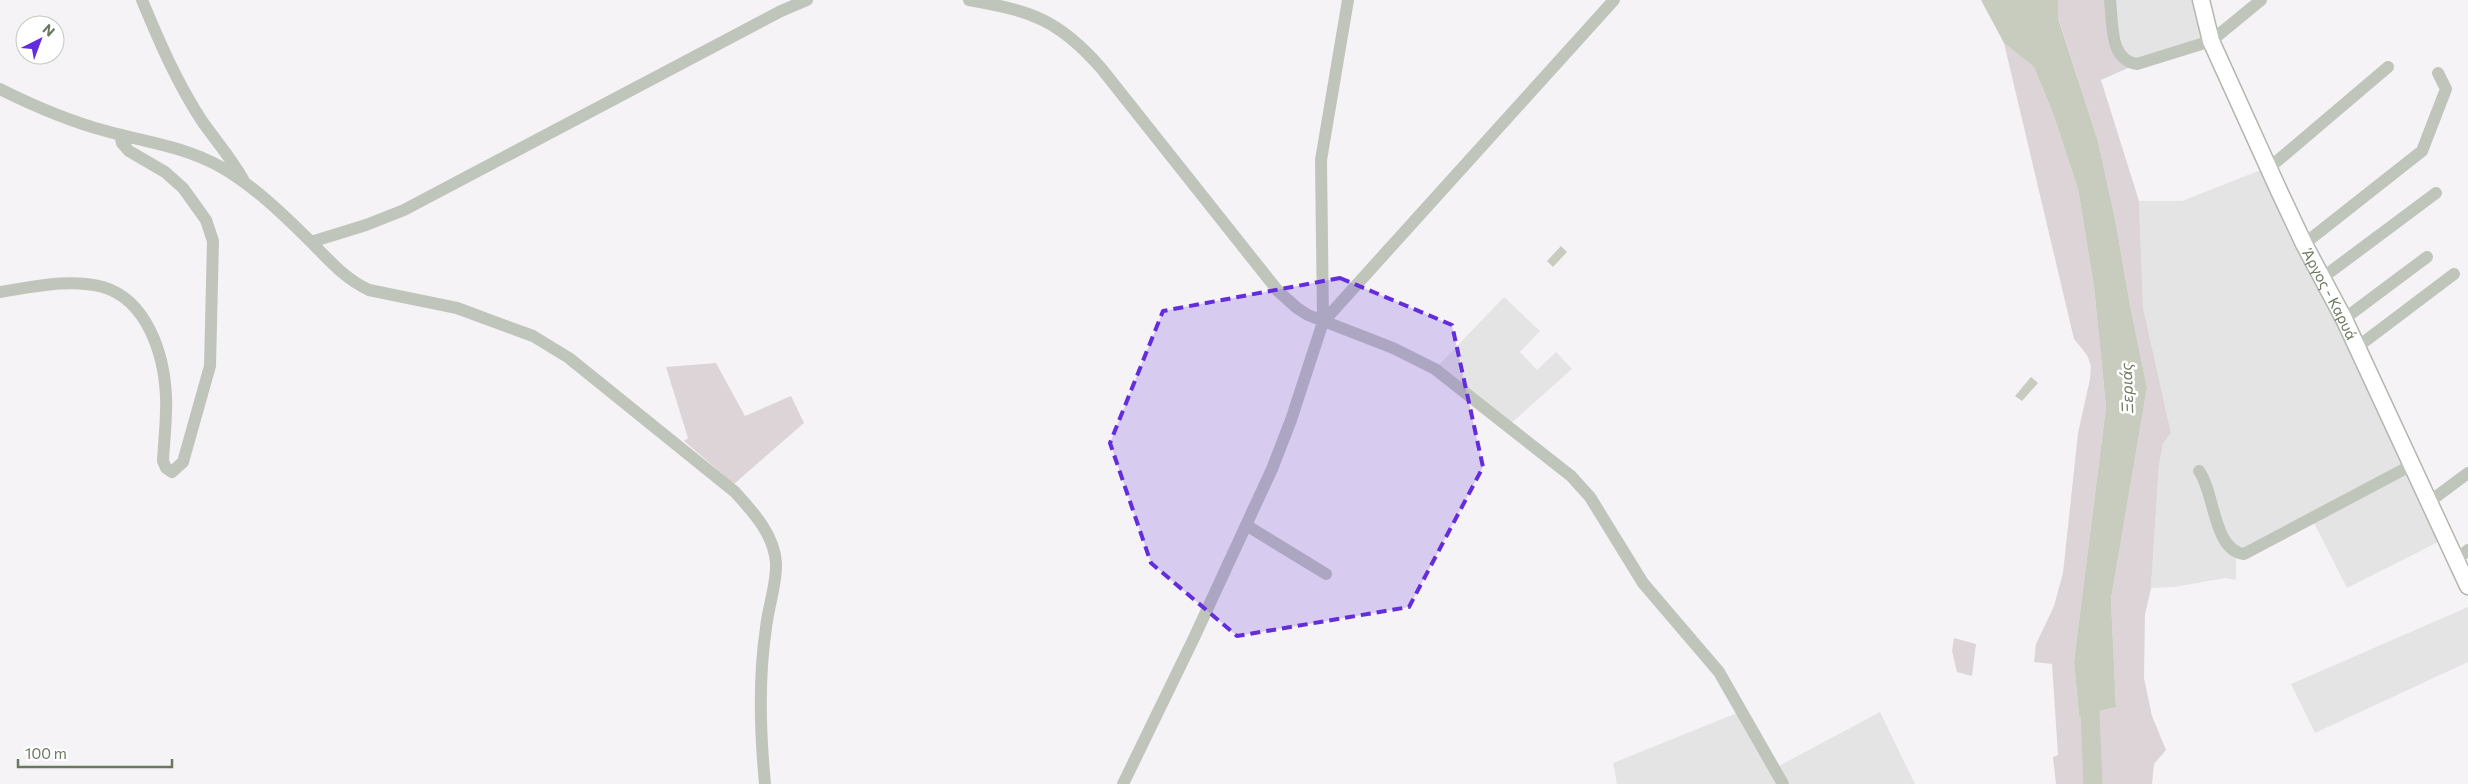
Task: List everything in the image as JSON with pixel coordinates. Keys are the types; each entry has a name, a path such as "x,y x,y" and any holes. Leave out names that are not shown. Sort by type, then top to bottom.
{"main road":[{"name":"Άργος - Καρυά","path":"2201,0 2212,41 2269,168 2304,244 2344,319 2429,502 2462,555 2468,586"}],"street":[{"path":"142,0 170,66 201,120 236,166 245,183"},
{"path":"311,242 366,225 404,210 740,32 807,0"},
{"path":"969,0 1034,16 1061,29 1078,42 1101,68 1278,291 1297,308 1323,322 1386,345 1435,369 1579,484 1590,497 1643,583 1719,672 1783,784"},
{"path":"1123,784 1272,469 1323,322 1321,160 1348,0"},
{"path":"1323,322 1614,0"},
{"path":"2110,0 2115,44 2120,56 2127,63 2137,64 2212,41 2261,0"},
{"path":"2269,168 2388,67"},
{"path":"2304,244 2424,148 2446,89 2438,73"},
{"path":"0,89 59,115 120,135 188,151 219,166 245,183 311,242 339,271 363,288 457,308 533,336 570,358 735,492 759,518 771,542 776,564 766,628 761,684 760,734 765,784"},
{"path":"0,292 39,285 69,284 101,287 122,294 134,304 151,331 161,367 166,396 163,462 166,468 172,472 177,469 183,462 210,366 213,241 206,220 183,188 165,172 124,147 120,135"},
{"path":"2322,278 2436,193"},
{"path":"2344,319 2427,257"},
{"path":"2356,348 2454,274"},
{"path":"2199,472 2204,479 2217,524 2228,547 2236,553 2244,554 2412,465"},
{"path":"2429,502 2468,474"},
{"path":"1246,524 1326,574"}],"highlighted area":[{"path":"1340,278 1452,325 1483,467 1409,607 1237,636 1151,563 1110,443 1163,311"}],"shaded area":[{"path":"2058,0 2110,0 2115,44 2137,64 2101,80 2139,201 2143,307 2171,433 2163,444 2159,465 2151,588 2145,615 2144,678 2152,716 2166,750 2154,764 2152,784 2056,784 2053,757 2058,755 2052,664 2034,662 2036,644 2054,606 2063,573 2078,433 2091,366 2087,355 2074,339 2004,43 2034,67 2054,116 2078,189 2094,287 2106,407 2074,661 2079,716 2116,707 2111,599 2147,388 2116,224 2098,141 2058,17"},
{"path":"2110,0 2197,0 2207,43 2127,63"},
{"path":"2271,166 2448,537 2347,588 2312,519 2236,553 2236,580 2225,578 2174,587 2151,588 2159,465 2163,444 2171,433 2143,307 2139,201 2182,201"},
{"path":"1504,297 1540,331 1520,352 1537,370 1556,352 1572,369 1507,427 1435,369"},
{"path":"716,363 745,416 791,396 804,423 734,484 684,441 688,438 666,367"},
{"path":"2468,607 2468,662 2315,733 2291,684"},
{"path":"1954,638 1976,644 1972,676 1957,672 1952,651"},
{"path":"1742,711 1775,768 1880,712 1915,784 1617,784 1613,763"}],"water":[{"path":"1981,0 2058,0 2058,18 2098,141 2116,224 2147,388 2111,599 2116,707 2079,716 2074,661 2106,407 2094,287 2078,189 2054,116 2034,67 2004,43"},
{"path":"1561,246 1567,252 1553,267 1547,261"},
{"path":"2031,377 2038,383 2022,401 2015,396"}],"waterway":[{"name":"Ξεριάς","path":"2089,688 2093,784"}]}
